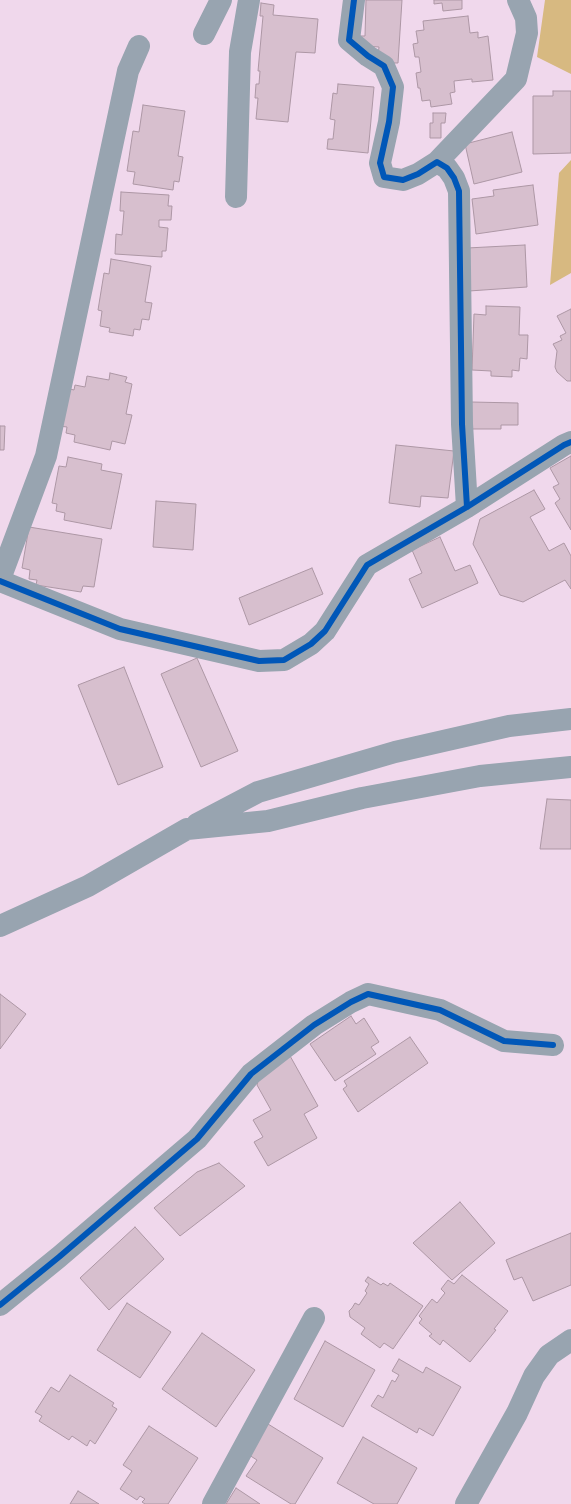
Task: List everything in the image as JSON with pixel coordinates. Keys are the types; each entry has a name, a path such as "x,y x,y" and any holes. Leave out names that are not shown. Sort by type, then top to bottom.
{"street":[{"path":"204,34 221,0"},
{"path":"236,196 240,52 249,0"},
{"path":"354,0 349,40 368,56 384,66 393,87 389,122 380,163 384,177 403,180 418,174 437,162 516,79 527,33 526,18 518,0"},
{"path":"139,46 128,71 46,456 0,580 120,629 259,661 284,660 311,644 325,631 367,565 467,507 571,442"},
{"path":"437,162 447,168 454,178 459,191 462,424 467,507"},
{"path":"0,926 88,886 187,829 258,792 395,752 509,726 571,719"},
{"path":"187,829 268,820 362,798 480,776 571,767"},
{"path":"0,1305 59,1257 197,1139 251,1074 314,1025 362,996 368,994 440,1010 504,1041 553,1045"},
{"path":"213,1504 314,1318"},
{"path":"466,1504 517,1413 534,1376 549,1355 571,1340"}],"shaded area":[{"path":"545,0 571,0 571,74 537,57"},
{"path":"571,160 571,273 550,285 559,173"}],"building":[{"path":"366,0 402,0 398,63 388,63 378,55 379,47 365,46 360,36 365,36"},
{"path":"434,0 462,0 462,9 443,11 442,3 434,4"},
{"path":"261,3 274,5 273,15 318,19 315,53 296,52 288,122 256,119 258,98 255,98 256,84 259,84 260,71 258,71 263,16 260,16"},
{"path":"468,16 470,33 478,32 478,38 488,36 493,80 472,82 472,79 454,81 455,92 450,93 452,104 431,107 430,100 422,101 420,88 418,88 416,73 421,72 419,57 415,57 413,44 418,43 416,31 424,30 423,21"},
{"path":"338,84 374,87 368,153 327,149 328,139 333,139 335,120 330,119 333,93 337,94"},
{"path":"553,91 571,91 571,153 533,154 533,96 553,96"},
{"path":"143,105 185,111 178,156 183,157 179,182 174,181 173,190 133,184 135,172 127,171 133,131 139,132"},
{"path":"433,113 446,113 445,123 441,123 441,138 430,138 430,123 433,123"},
{"path":"512,132 522,172 474,184 465,144"},
{"path":"533,185 538,225 476,234 472,199 494,196 493,190"},
{"path":"121,192 169,195 168,206 172,206 171,220 159,220 159,227 168,228 166,251 162,251 162,257 115,254 116,234 122,235 124,211 120,211"},
{"path":"525,245 527,287 469,291 467,248"},
{"path":"111,259 151,266 145,302 152,303 149,320 142,319 140,330 134,329 133,336 109,332 110,328 100,326 102,311 98,310 104,273 109,274"},
{"path":"486,306 520,307 519,335 528,335 527,359 520,358 519,371 512,370 512,377 491,376 491,371 472,370 474,314 486,315"},
{"path":"571,309 571,381 567,381 557,372 555,367 557,351 553,344 562,340 560,336 566,333 557,316"},
{"path":"110,373 127,377 125,382 132,384 126,414 132,415 125,444 112,441 110,450 74,442 75,435 66,433 67,427 59,426 66,388 74,390 75,385 85,387 87,376 109,380"},
{"path":"471,402 518,403 518,425 501,425 501,429 471,429"},
{"path":"0,426 5,426 4,450 0,450"},
{"path":"396,445 454,451 448,498 421,496 420,507 389,503"},
{"path":"571,456 571,530 555,503 560,499 553,487 559,484 550,468"},
{"path":"68,457 102,464 101,470 122,474 111,529 64,520 65,513 56,511 57,504 52,503 59,466 66,467"},
{"path":"534,490 545,509 530,517 549,551 564,543 571,556 571,589 565,580 523,602 500,595 473,544 480,519"},
{"path":"156,501 196,504 193,550 153,547"},
{"path":"29,527 102,539 94,587 83,586 81,592 36,585 37,580 29,579 30,570 22,568"},
{"path":"440,537 455,571 470,565 478,583 422,608 409,579 422,573 412,550"},
{"path":"312,568 323,594 249,625 239,598"},
{"path":"197,658 238,751 201,767 161,674"},
{"path":"124,667 163,767 118,785 78,685"},
{"path":"547,799 571,800 571,849 540,849"},
{"path":"0,994 26,1014 0,1049"},
{"path":"351,1016 356,1024 364,1018 379,1042 371,1047 376,1054 335,1081 310,1044"},
{"path":"410,1037 428,1063 358,1112 343,1089 347,1086 344,1081"},
{"path":"289,1054 318,1106 304,1114 317,1138 268,1166 254,1142 263,1137 253,1120 271,1110 257,1085 261,1070"},
{"path":"219,1163 245,1186 180,1236 154,1208 197,1172"},
{"path":"460,1202 495,1243 452,1280 413,1243"},
{"path":"135,1227 164,1259 109,1310 80,1278"},
{"path":"571,1233 571,1285 533,1301 522,1277 514,1280 506,1260"},
{"path":"462,1275 508,1311 494,1329 496,1330 470,1362 443,1340 440,1345 429,1336 432,1334 419,1323 422,1319 419,1316 432,1299 437,1303 445,1293 441,1289 448,1280 454,1284"},
{"path":"368,1277 381,1285 383,1283 388,1286 390,1283 423,1306 393,1349 384,1343 380,1348 361,1334 365,1328 350,1317 349,1311 355,1303 359,1305 367,1293 365,1291 369,1284 365,1281"},
{"path":"127,1303 171,1332 140,1378 97,1350"},
{"path":"202,1333 255,1370 216,1427 162,1389"},
{"path":"325,1341 375,1370 343,1427 294,1399"},
{"path":"399,1359 423,1373 426,1367 461,1387 433,1436 419,1428 417,1433 371,1406 378,1395 383,1398 392,1380 395,1382 399,1375 392,1371"},
{"path":"70,1375 114,1403 112,1406 117,1409 95,1444 90,1440 87,1446 72,1436 69,1440 39,1421 42,1416 35,1412 51,1387 59,1392"},
{"path":"268,1424 323,1458 295,1504 291,1504 246,1476 257,1460 249,1455"},
{"path":"149,1426 198,1458 168,1504 145,1504 142,1502 145,1499 140,1496 137,1500 120,1489 132,1471 123,1465"},
{"path":"363,1437 417,1468 397,1504 374,1504 337,1483"},
{"path":"236,1488 260,1504 226,1504"},
{"path":"78,1491 99,1504 70,1504"}],"cycle path":[{"path":"354,0 349,40 368,56 384,66 393,87 389,122 380,163 384,177 403,180 418,174 437,162 447,168 454,178 459,191 462,424 467,507"},
{"path":"0,581 120,629 259,661 284,660 311,644 325,631 367,565 467,507 571,442"},
{"path":"0,1305 59,1257 197,1139 251,1074 314,1025 351,1002 368,994 440,1010 504,1041 553,1045"}]}
